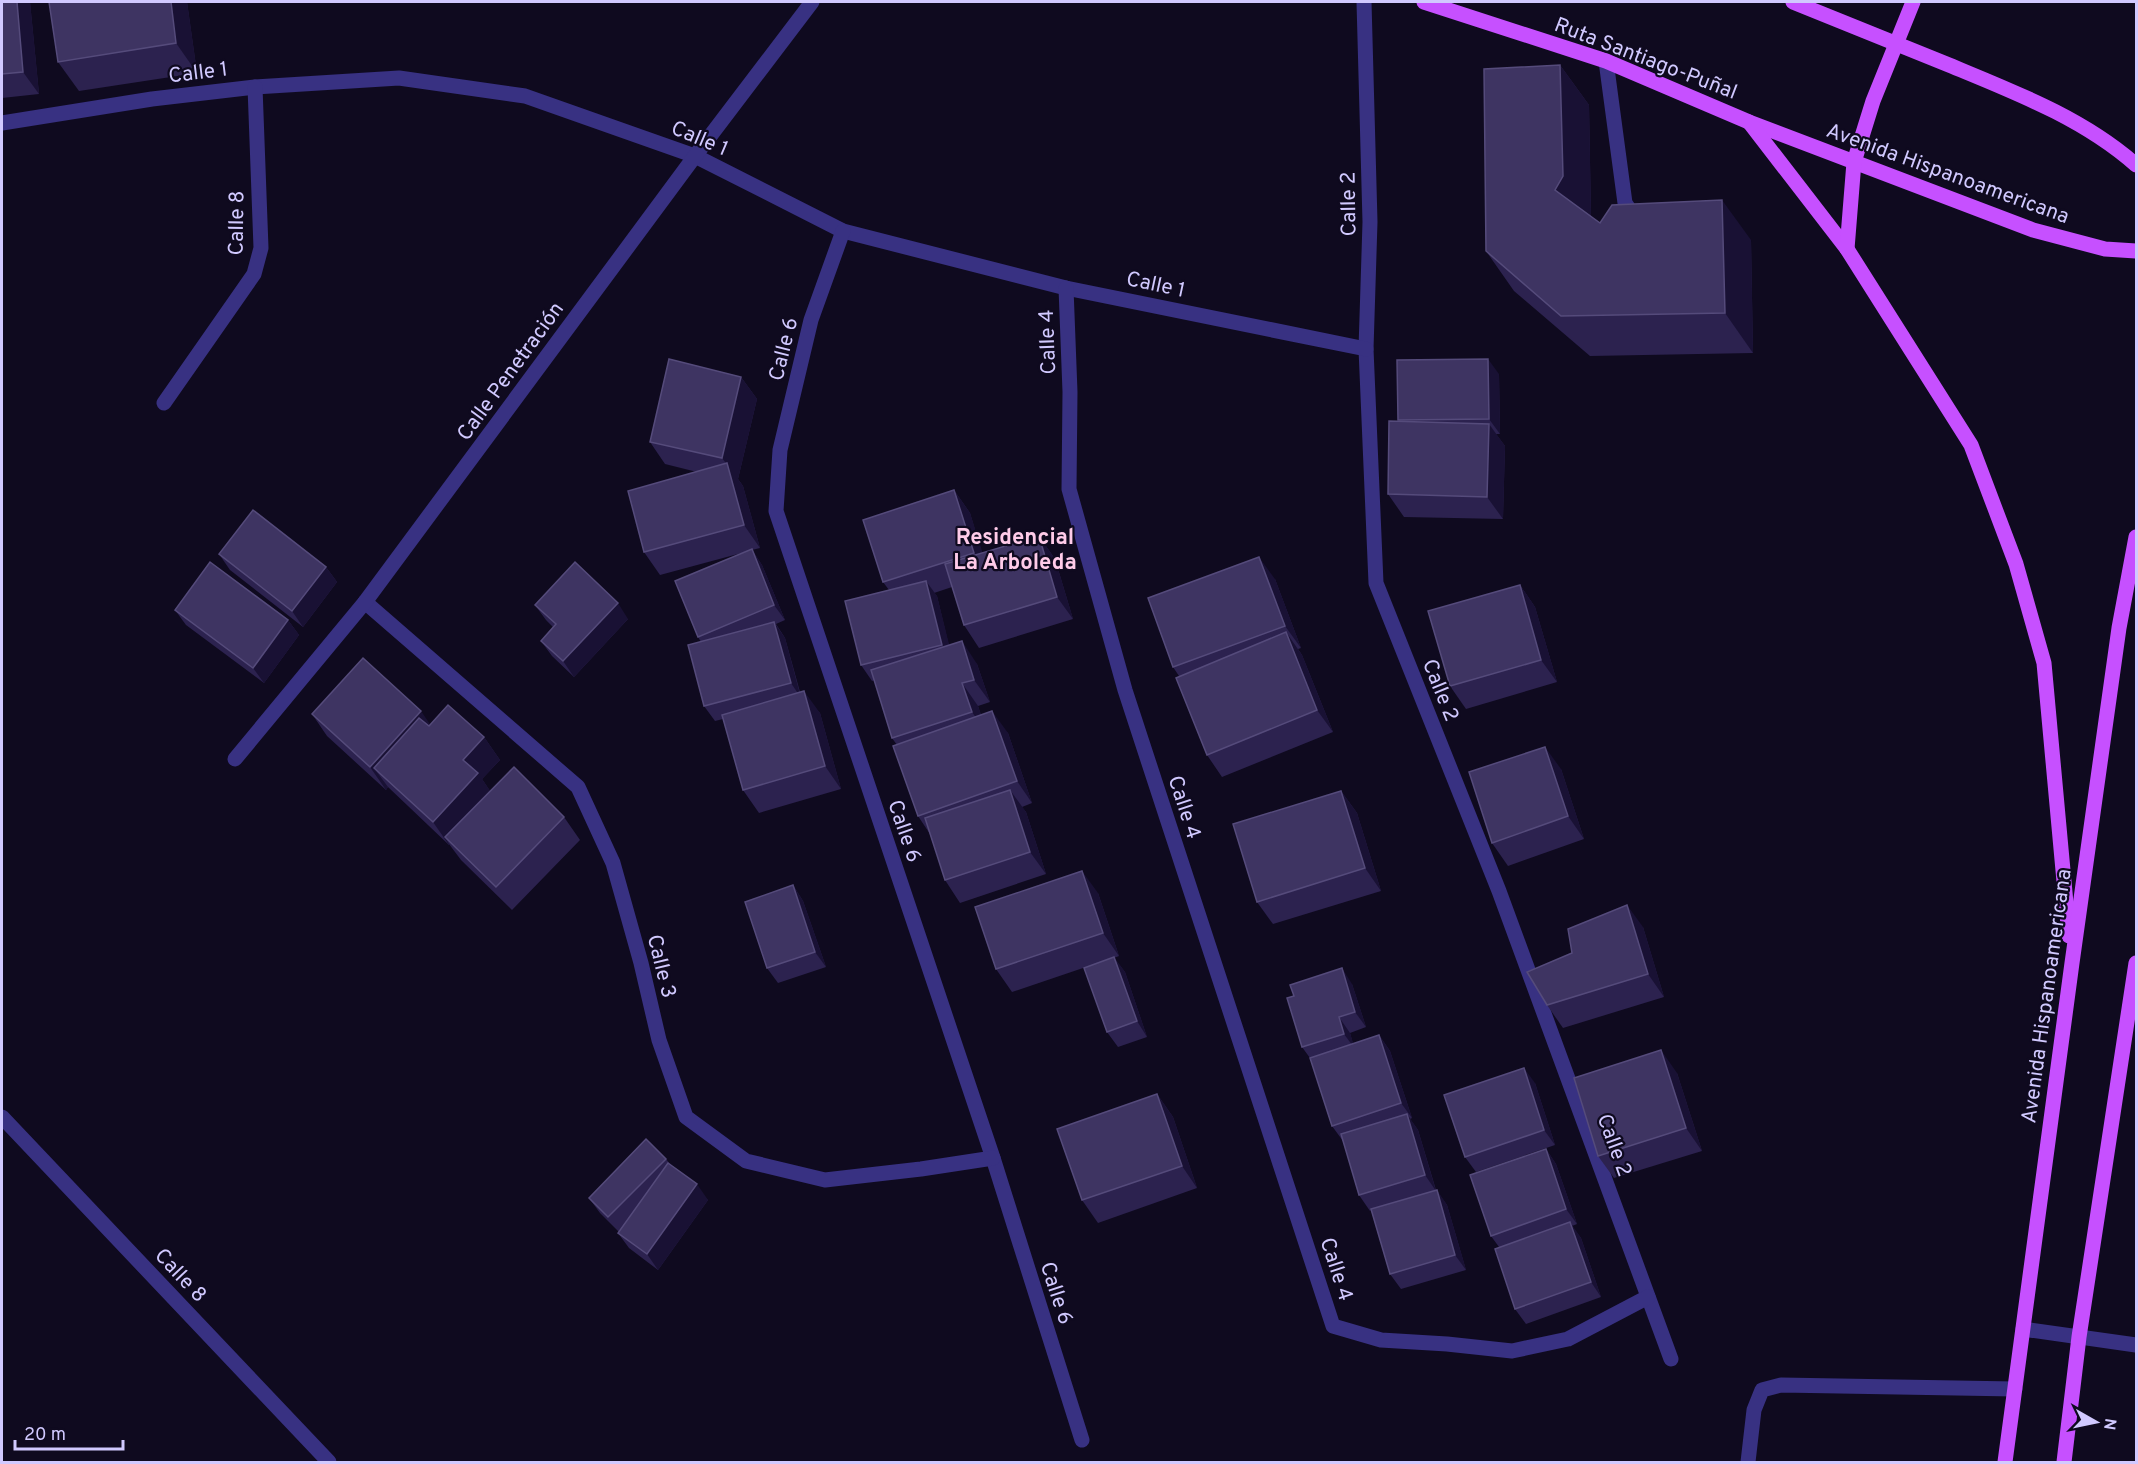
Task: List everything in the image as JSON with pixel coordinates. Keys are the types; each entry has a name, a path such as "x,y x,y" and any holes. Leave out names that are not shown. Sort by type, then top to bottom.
{"main road":[{"name":"Ruta Santiago-Puñal","path":"1424,2 1606,61 1749,122"},
{"path":"1792,2 2054,110 2118,149 2136,165"},
{"path":"1847,249 1854,162 1873,101 1913,2"},
{"path":"1749,122 1847,249 1971,445 2016,564 2044,663 2072,963"},
{"name":"Avenida Hispanoamericana","path":"1749,122 2033,230 2105,249 2136,251"},
{"name":"Avenida Hispanoamericana","path":"2005,1462 2119,628 2136,537"},
{"path":"2064,1462 2079,1337 2136,963"}],"street":[{"name":"Calle Penetración","path":"235,759 365,602 695,156 812,2"},
{"name":"Calle 2","path":"1364,2 1370,222 1366,349 1376,583 1499,891 1671,1359"},
{"path":"1606,61 1625,203 1639,224 1649,225"},
{"name":"Calle 1","path":"2,123 152,99 255,87 399,78 513,94 535,99 695,156 843,231 1066,288 1366,349"},
{"name":"Calle 8","path":"164,403 254,274 261,248 255,87"},
{"name":"Calle 6","path":"843,231 812,320 780,450 776,511 993,1158 1082,1440"},
{"name":"Calle 4","path":"1066,288 1070,392 1069,489 1129,702 1333,1326 1381,1340 1512,1351 1568,1339 1648,1297"},
{"name":"Calle 3","path":"365,602 578,787 613,863 659,1040 686,1117 746,1161 825,1180 921,1170 993,1158"},
{"name":"Calle 8","path":"2,1117 329,1462"},
{"path":"2023,1329 2136,1345"},
{"path":"1748,1462 1754,1410 1762,1390 1781,1385 2015,1389"}],"building":[{"path":"2,2 17,2 23,72 2,74"},
{"path":"49,2 171,2 176,43 58,62"},
{"path":"1560,65 1563,176 1555,190 1600,223 1612,205 1722,200 1725,313 1561,316 1486,251 1484,69"},
{"path":"669,359 741,377 722,458 650,442"},
{"path":"1488,359 1489,419 1398,420 1397,360"},
{"path":"1389,421 1489,424 1487,497 1388,494"},
{"path":"727,463 744,525 644,552 628,491"},
{"path":"954,490 974,553 883,582 863,520"},
{"path":"253,510 326,567 292,611 219,554"},
{"path":"1039,536 1057,597 964,625 945,564"},
{"path":"752,549 774,605 698,637 675,581"},
{"path":"1259,557 1285,626 1173,667 1148,598"},
{"path":"210,562 288,620 253,668 175,610"},
{"path":"575,562 618,603 563,661 541,641 556,624 535,605"},
{"path":"926,581 942,645 861,665 845,601"},
{"path":"1520,585 1541,660 1450,686 1428,611"},
{"path":"774,622 791,683 704,706 688,645"},
{"path":"1286,632 1317,710 1207,755 1176,678"},
{"path":"962,641 974,680 962,683 972,712 892,738 871,670"},
{"path":"363,658 421,711 370,767 312,714"},
{"path":"804,691 825,766 743,790 722,715"},
{"path":"448,705 484,737 463,760 478,773 433,822 374,768 419,718 429,726"},
{"path":"992,711 1017,781 918,816 893,746"},
{"path":"1545,747 1568,816 1492,843 1469,772"},
{"path":"514,767 564,817 496,887 445,837"},
{"path":"1010,790 1030,852 945,880 925,818"},
{"path":"1341,791 1365,868 1257,902 1233,824"},
{"path":"1082,871 1103,933 996,969 975,907"},
{"path":"793,885 815,952 767,968 745,902"},
{"path":"1627,905 1648,974 1547,1005 1527,972 1572,953 1568,929"},
{"path":"1114,957 1137,1021 1107,1032 1084,968"},
{"path":"1342,968 1355,1012 1339,1017 1344,1034 1302,1047 1287,998 1294,996 1290,985"},
{"path":"1379,1035 1401,1103 1332,1126 1310,1058"},
{"path":"1661,1050 1686,1128 1598,1156 1574,1078"},
{"path":"1524,1068 1544,1130 1465,1157 1444,1095"},
{"path":"1157,1094 1182,1166 1082,1200 1057,1129"},
{"path":"1407,1114 1425,1175 1359,1195 1341,1134"},
{"path":"646,1139 666,1159 608,1217 589,1198"},
{"path":"1546,1149 1566,1209 1491,1236 1470,1175"},
{"path":"668,1163 697,1184 647,1254 618,1233"},
{"path":"1437,1190 1455,1255 1390,1274 1371,1209"},
{"path":"1570,1222 1591,1282 1515,1309 1495,1249"}],"district":[{"name":"Residencial La Arboleda","path":"1015,548"}]}
